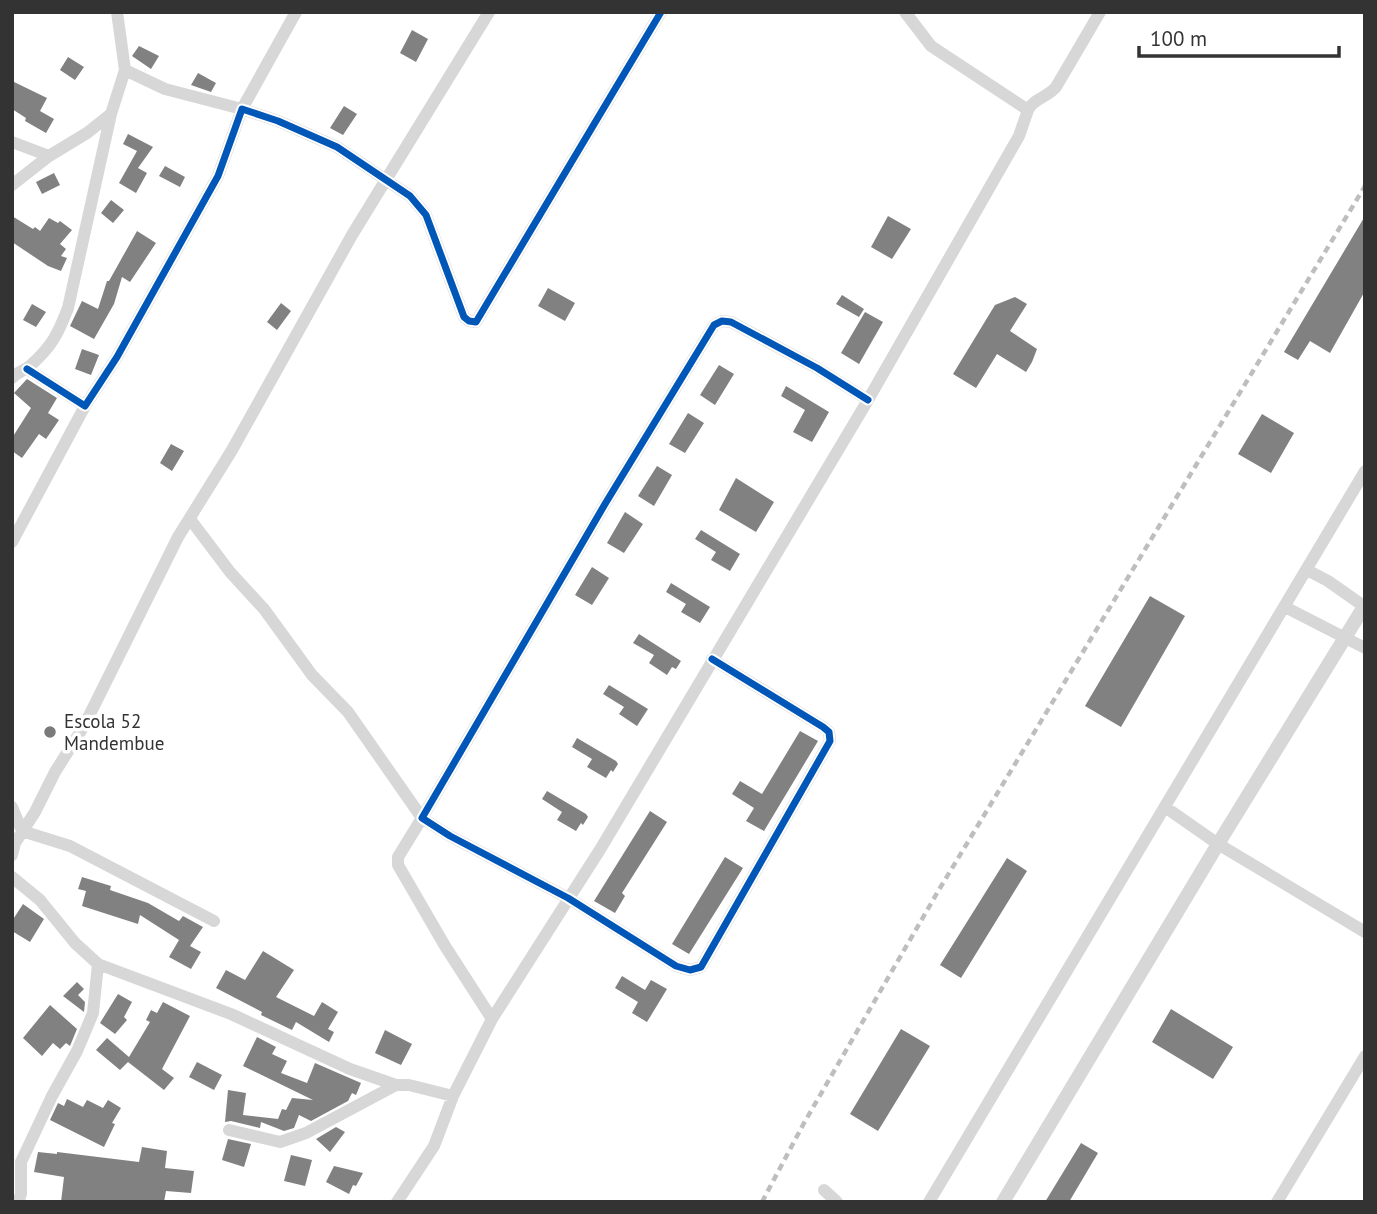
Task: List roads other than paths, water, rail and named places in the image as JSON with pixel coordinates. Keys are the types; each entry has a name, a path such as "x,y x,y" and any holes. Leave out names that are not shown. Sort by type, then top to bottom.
{"street":[{"path":"85,406 18,371 55,340 68,308 111,114 125,70 117,12"},
{"path":"12,542 85,406 117,357 218,176 242,109 296,12"},
{"path":"12,855 22,831 55,772 85,726 178,537 232,450 335,264 489,12"},
{"path":"125,70 165,89 278,121 337,147 410,196 426,215 464,317 473,323 660,12"},
{"path":"397,1202 434,1146 453,1096 492,1019 601,848 868,400 1019,136 1030,105 1056,87 1100,12"},
{"path":"910,14 931,46 1028,110"},
{"path":"12,185 111,114"},
{"path":"12,142 49,156"},
{"path":"492,1019 398,865 398,857 605,504 714,325 722,321 731,321 817,368 868,400"},
{"path":"929,1202 1365,471"},
{"path":"190,519 230,572 264,609 312,675 348,712 422,818 450,836 568,898 676,966 690,970 701,967 830,741 829,732 822,727 712,659"},
{"path":"1003,1202 1364,606 1307,570"},
{"path":"1285,607 1365,648"},
{"path":"12,807 22,831"},
{"path":"1165,807 1218,844 1365,932"},
{"path":"22,831 71,846 214,921"},
{"path":"13,875 40,900 75,943 98,964 232,1014 350,1069 396,1085 410,1085 453,1096"},
{"path":"18,1202 21,1194 17,1158 77,1051 93,1013 98,964"},
{"path":"1277,1202 1365,1056"},
{"path":"229,1130 280,1142 306,1133 396,1085"},
{"path":"824,1191 837,1202"}],"railway":[{"path":"762,1202 804,1123 940,888 1365,186"}],"place":[{"name":"Escola 52 Mandembue","path":"50,732"}]}
